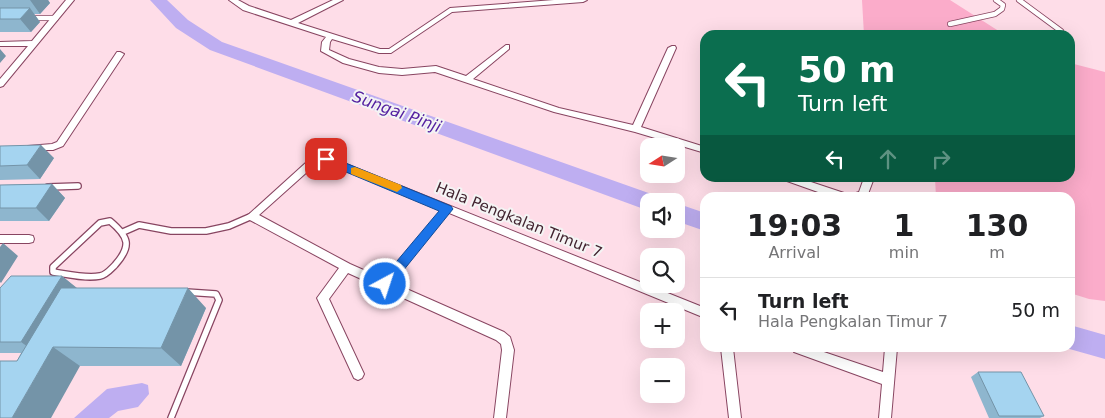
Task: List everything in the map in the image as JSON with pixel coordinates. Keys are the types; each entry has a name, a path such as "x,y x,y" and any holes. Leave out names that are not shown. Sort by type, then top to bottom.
{"street":[{"path":"0,84 70,0"},
{"path":"233,0 246,8 379,52 392,50 450,10 541,1 583,0"},
{"path":"291,24 339,0"},
{"path":"331,35 326,42 325,50 362,66 402,72 436,70 557,110 636,129 700,148"},
{"path":"0,44 35,43"},
{"path":"467,80 506,47"},
{"path":"636,129 672,48"},
{"path":"20,148 50,148 60,144 120,54"},
{"name":"Hala Pengkalan Timur 7","path":"252,216 313,161 326,159 700,311"},
{"path":"802,182 831,192"},
{"path":"252,216 346,267 500,336 506,341 508,350 500,418"},
{"path":"0,239 29,239"},
{"path":"346,267 323,298 358,374"},
{"path":"728,352 736,418"},
{"path":"809,352 888,380"},
{"path":"885,418 891,352"}],"lane":[{"path":"950,24 995,14 1002,9 1003,5 996,0"},
{"path":"1018,0 1060,30"},
{"path":"28,18 56,18"},
{"path":"39,187 78,186"},
{"path":"385,284 447,209"},
{"path":"123,232 138,224 158,230 203,233 224,230 252,216"},
{"path":"110,221 123,232 127,247 124,255 105,275 97,277 53,272 53,268 100,223 110,221"},
{"path":"171,418 219,300 216,294 209,292 181,292"}],"shaded area":[{"path":"862,0 950,0 997,30 864,30"},
{"path":"1075,64 1105,72 1105,301 1075,295 1075,192 936,192 935,182 1075,182"},
{"path":"142,383 148,385 149,394 138,407 118,411 109,418 74,418 107,389"}],"building":[{"path":"0,8 30,8 20,19 0,19"},
{"path":"41,145 27,165 0,166 0,146"},
{"path":"52,184 36,208 0,208 0,185"},
{"path":"11,276 62,276 21,342 0,342 0,288"},
{"path":"61,288 188,288 161,348 53,347 12,418 0,418 0,361 17,361"},
{"path":"978,372 1021,372 1044,416 999,416"}],"waterway":[{"name":"Sungai Pinji","path":"158,0 182,24 216,46 640,199"},
{"name":"Sungai Pinji","path":"685,215 700,220"},
{"name":"Sungai Pinji","path":"1075,338 1105,347"}],"slow traffic":[{"path":"355,171 397,188"}],"route":[{"path":"326,159 447,209 385,284"}]}
